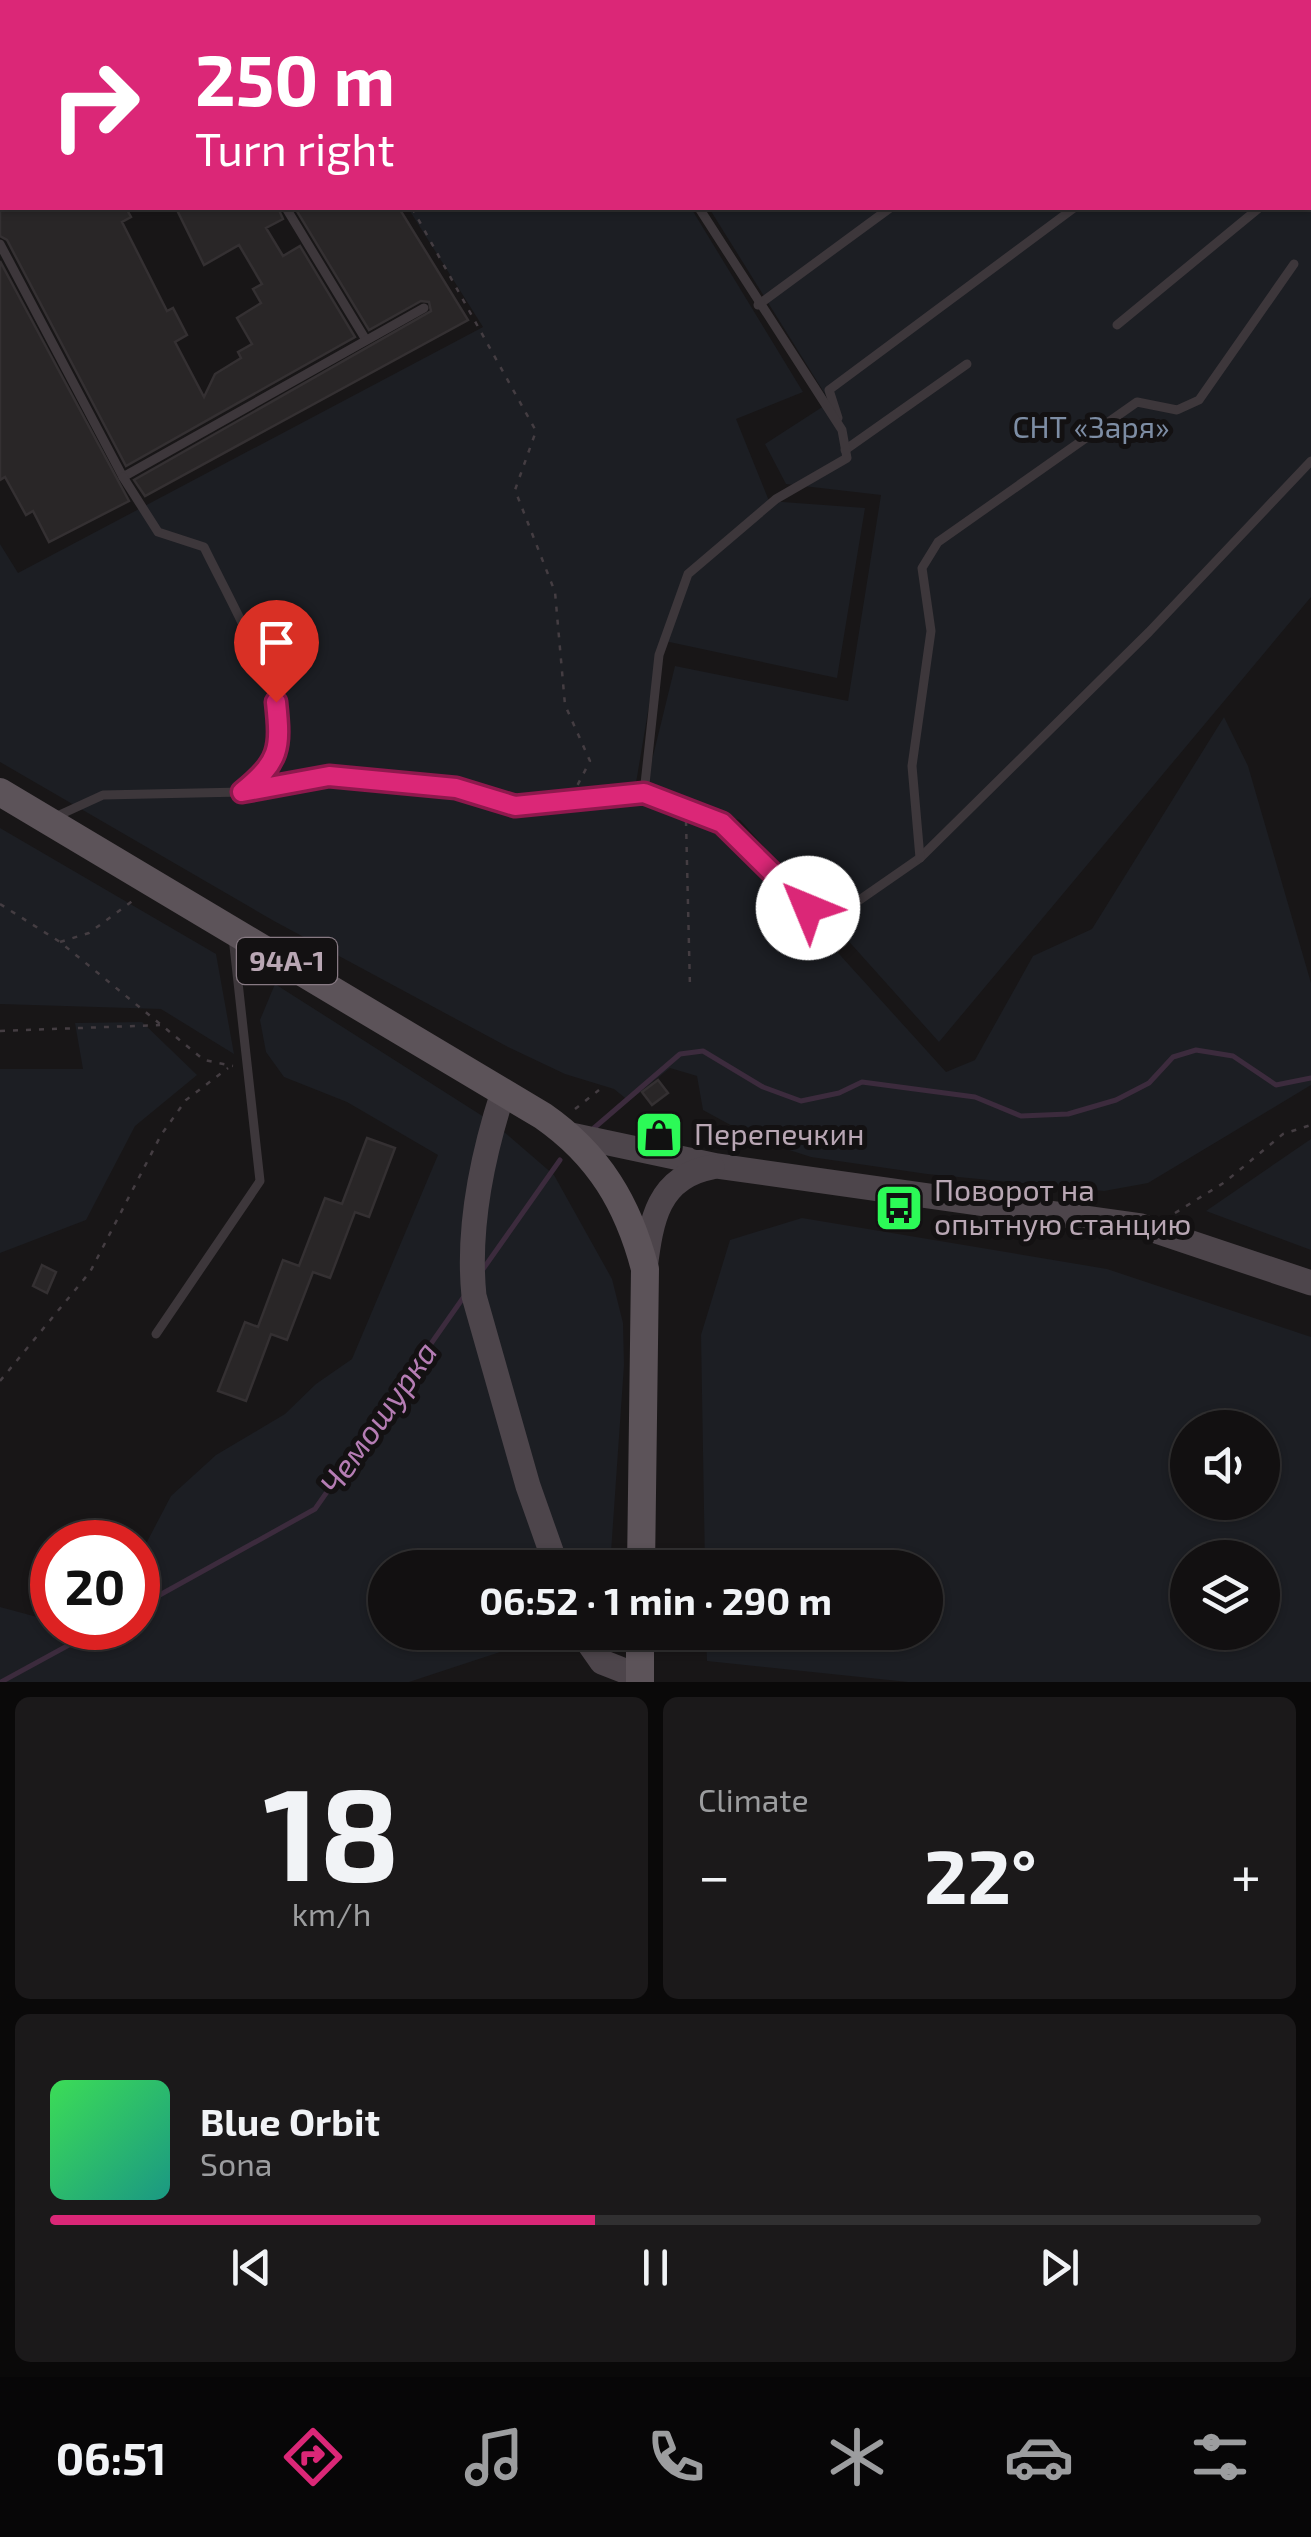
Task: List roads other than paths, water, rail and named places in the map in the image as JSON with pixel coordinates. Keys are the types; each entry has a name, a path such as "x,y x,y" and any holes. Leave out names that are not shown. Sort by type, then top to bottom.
{"main road":[{"name":"94А-1","path":"0,792 504,1092 567,1123 615,1188 632,1221 645,1268 641,1550"},
{"path":"640,1650 640,1680"}],"street":[{"path":"504,1092 486,1144 472,1283 528,1486 550,1550"},
{"path":"567,1123 717,1166 1141,1226 1311,1283"},
{"path":"645,1268 650,1230 665,1192 679,1178 717,1166"},
{"path":"594,1650 602,1662 640,1680"}],"lane":[{"path":"287,210 366,340"},
{"path":"703,210 758,305 842,430"},
{"path":"758,305 887,210"},
{"path":"644,793 660,655 688,574 776,499 847,458 829,390 1071,210"},
{"path":"1117,325 1257,210"},
{"path":"0,244 123,477 158,532 204,547 276,702 280,744 268,770 242,792"},
{"path":"920,858 912,766 931,632 922,568 938,542 1137,402 1177,410 1199,400 1294,264"},
{"path":"123,477 424,308"},
{"path":"845,450 967,364"},
{"path":"48,820 103,795 242,792 329,776 456,788 515,806 644,793 722,823 808,908 858,900 920,858 1149,632 1311,461"},
{"path":"156,1334 260,1182 232,930"}],"waterway":[{"name":"Чемошурка","path":"594,1128 680,1054 703,1051 763,1087 801,1101 839,1093 862,1082 975,1097 1021,1116 1068,1114 1116,1100 1149,1083 1173,1057 1196,1050 1233,1056 1276,1085 1311,1078"},
{"name":"Чемошурка","path":"481,1272 560,1160"},
{"name":"Чемошурка","path":"160,1595 315,1509 463,1298"},
{"name":"Чемошурка","path":"1,1682 60,1650"}],"place":[{"name":"Перепечкин","path":"659,1135"},
{"name":"Поворот на опытную станцию","path":"899,1208"}],"park label":[{"name":"СНТ «Заря»","path":"1091,428"}]}
